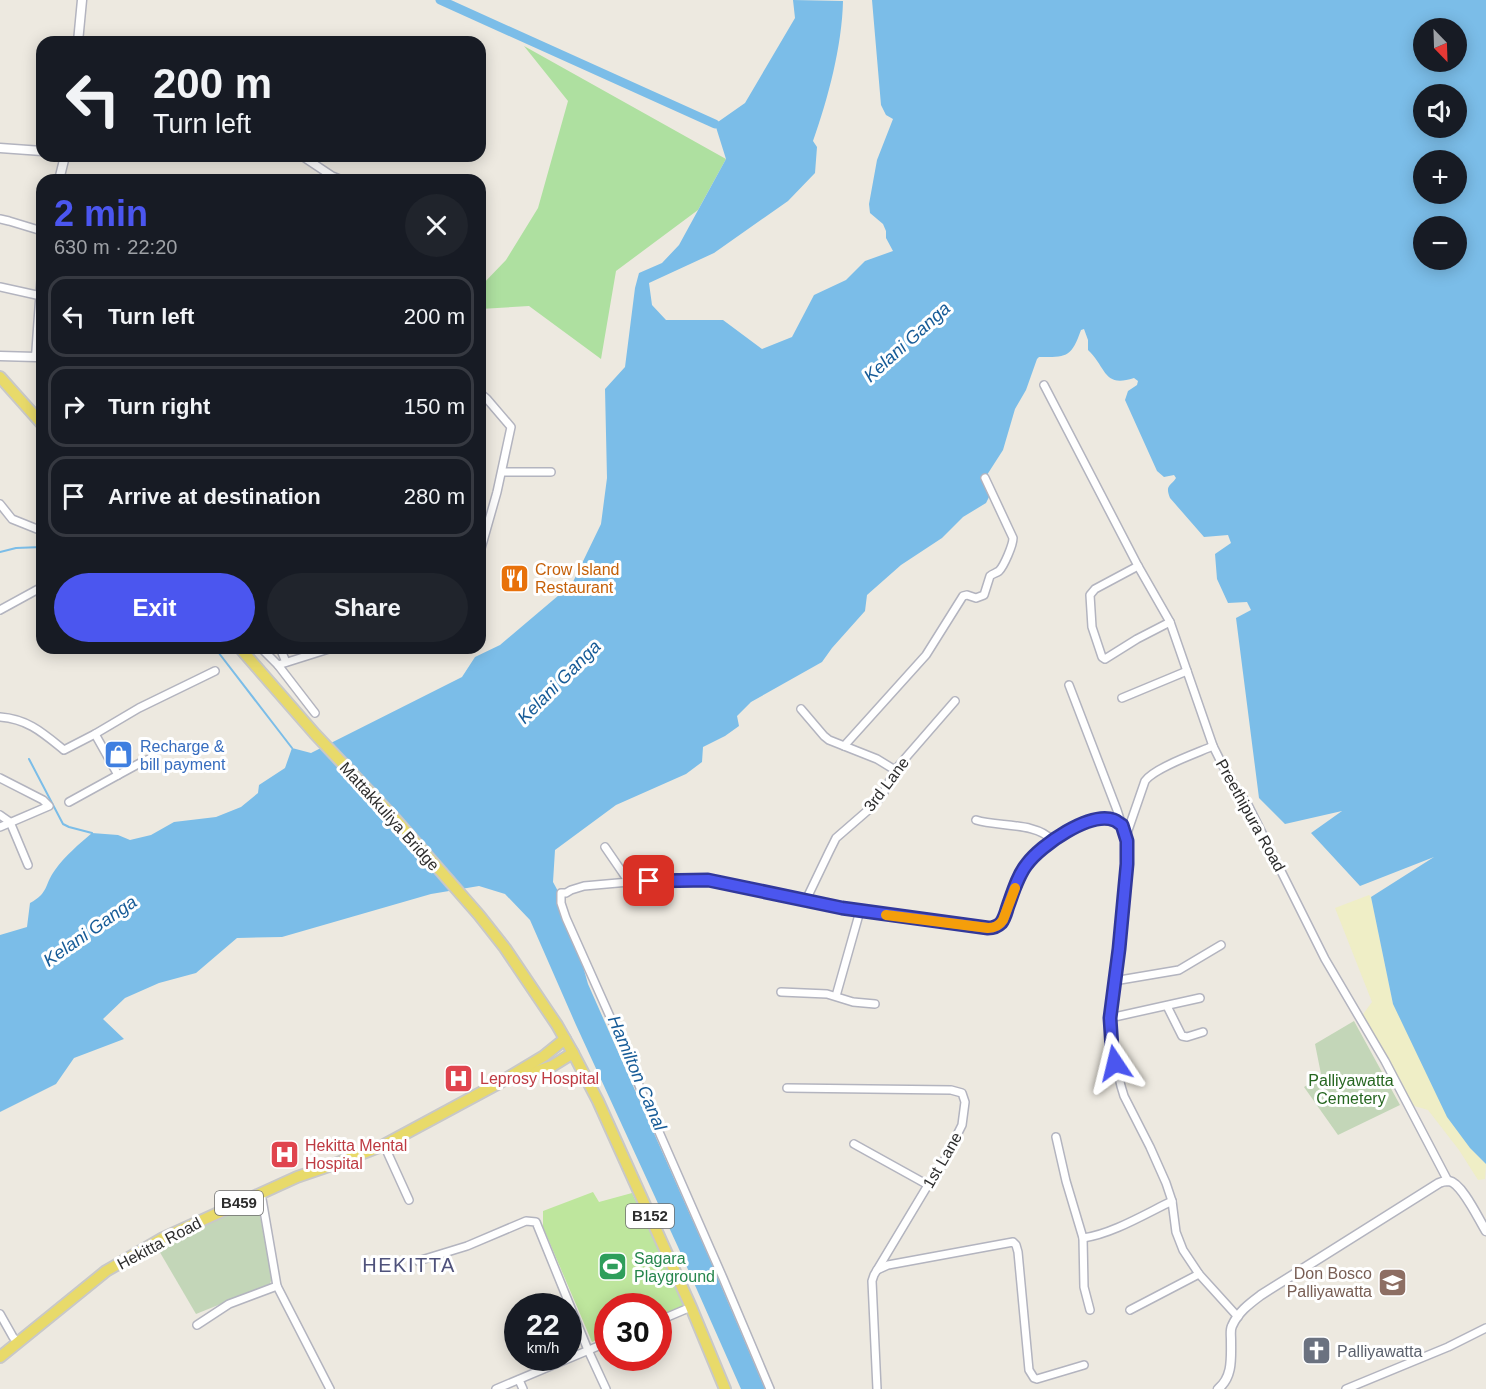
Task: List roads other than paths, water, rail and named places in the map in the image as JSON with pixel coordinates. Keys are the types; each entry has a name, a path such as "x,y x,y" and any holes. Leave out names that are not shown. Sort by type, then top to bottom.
{"main road":[{"path":"0,376 36,417"},
{"name":"Mattakkuliya Bridge","path":"245,654 464,897 505,948 565,1040"},
{"name":"B152","path":"565,1040 598,1101 691,1307 725,1389"},
{"name":"Hekitta Road","path":"0,1357 106,1271 162,1238 297,1177 384,1145 499,1083 544,1056 565,1040"},
{"name":"Hekitta Road","path":"499,1083 552,1066 573,1053"}],"street":[{"path":"79,36 82,0"},
{"path":"0,148 36,151"},
{"path":"311,162 329,174"},
{"path":"0,219 36,229"},
{"path":"0,287 36,295"},
{"path":"0,356 36,357"},
{"name":"Preethipura Road","path":"1044,385 1138,566 1170,622 1213,746 1228,776 1248,805 1325,958 1385,1061 1448,1181 1463,1192 1486,1231"},
{"path":"486,398 511,427 502,472 486,530"},
{"path":"502,472 551,472"},
{"path":"844,746 927,655 964,596 976,598 984,595 990,576 1002,567 1013,538 985,478"},
{"path":"0,504 12,519 36,529"},
{"path":"1138,566 1095,589 1090,595 1092,627 1102,657 1105,659 1129,643 1170,622"},
{"path":"0,610 36,590"},
{"path":"267,654 315,713"},
{"path":"283,654 286,662"},
{"path":"278,665 312,654"},
{"path":"0,717 12,718 35,726 64,750 139,708 215,671"},
{"path":"1122,698 1187,671"},
{"path":"1069,685 1126,836 1128,849 1110,1018 1112,1048 1124,1096 1166,1183 1172,1202 1176,1232 1183,1250 1199,1274 1238,1317"},
{"name":"3rd Lane","path":"806,900 837,838 874,805 883,794 895,770 955,701"},
{"path":"801,709 829,740 877,759 895,770"},
{"path":"95,734 118,775"},
{"path":"1126,836 1148,777 1213,746"},
{"path":"69,801 154,757"},
{"path":"0,778 43,800 49,806 0,827"},
{"path":"0,815 10,822 28,865"},
{"path":"976,820 1036,831 1046,834 1052,840"},
{"path":"770,1389 566,918 561,903 561,893 584,886 629,882 708,880 860,911 993,928 1003,920 1025,865 1039,850 1069,830 1091,821 1116,820 1122,825"},
{"path":"606,847 629,882"},
{"path":"836,996 860,911"},
{"path":"1114,981 1179,970 1221,945"},
{"path":"781,992 836,996 853,1002 875,1004"},
{"path":"1110,1018 1200,998"},
{"path":"1167,1006 1182,1036 1187,1037 1203,1032"},
{"name":"1st Lane","path":"787,1088 951,1090 962,1093 965,1102 962,1125 939,1169 872,1281 877,1389"},
{"path":"1056,1137 1083,1238 1084,1287 1090,1310"},
{"path":"854,1144 928,1185"},
{"path":"384,1145 409,1200"},
{"path":"1218,1389 1228,1376 1231,1358 1230,1328 1242,1309 1260,1295 1439,1183 1448,1181"},
{"path":"261,1193 277,1286 330,1389"},
{"path":"1083,1238 1110,1230 1172,1202"},
{"path":"418,1261 467,1246 526,1221 536,1222 606,1389"},
{"path":"876,1271 888,1265 1013,1242 1018,1252 1031,1375 1037,1378 1084,1365"},
{"path":"1131,1310 1199,1274"},
{"path":"197,1325 229,1304 277,1286"},
{"path":"672,1315 691,1307"},
{"path":"0,1314 18,1343"},
{"path":"1346,1389 1448,1347 1486,1328"},
{"path":"496,1389 594,1348"},
{"path":"519,1380 523,1389"}],"water":[{"name":"Kelani Ganga","path":"793,0 843,1 840,36 833,72 813,141 817,147 815,173 788,201 714,253 649,283 652,305 666,320 723,320 762,349 792,337 814,295 846,280 865,261 893,251 886,238 883,224 870,213 869,204 877,160 893,119 886,115 881,105 872,0 1486,0 1486,1164 1470,1148 1447,1117 1393,1004 1371,897 1434,857 1360,886 1311,833 1342,811 1285,824 1259,798 1236,618 1251,610 1247,602 1228,603 1217,579 1215,554 1231,543 1228,535 1204,537 1170,498 1168,488 1176,478 1174,475 1164,477 1157,471 1125,400 1128,391 1137,385 1138,381 1134,378 1116,380 1106,374 1088,350 1088,340 1084,329 1081,330 1074,346 1067,354 1037,359 1026,390 1015,409 1003,450 985,478 991,493 986,503 963,517 942,538 901,565 867,595 865,611 822,662 751,702 737,716 739,726 703,747 702,762 686,774 616,805 555,850 553,882 566,906 588,984 765,1389 741,1389 530,920 505,894 479,886 431,894 282,937 237,938 196,973 159,983 125,998 103,1019 124,1039 74,1058 56,1084 0,1112 0,935 27,927 30,903 40,896 63,860 77,846 92,833 118,835 130,840 151,835 174,822 216,817 241,807 258,793 259,785 285,768 292,748 311,753 462,677 475,657 486,654 486,652 500,645 572,584 601,524 607,478 605,389 625,367 639,273 662,263 679,245 726,159 715,124 745,103 795,18"}],"waterway":[{"path":"440,0 715,124"},
{"path":"0,552 16,548 36,547"},
{"path":"220,654 292,748"},
{"path":"29,759 63,824 92,833"}],"place":[{"name":"Crow Island Restaurant","path":"514,578"},
{"name":"Recharge & bill payment","path":"119,755"},
{"name":"Leprosy Hospital","path":"459,1078"},
{"name":"Hekitta Mental Hospital","path":"284,1154"},
{"name":"Sagara Playground","path":"613,1267"},
{"name":"Don Bosco Palliyawatta","path":"1393,1282"},
{"name":"Palliyawatta","path":"1316,1351"}],"district":[{"name":"HEKITTA","path":"409,1265"}],"water label":[{"name":"Hamilton Canal","path":"637,1073"}],"park label":[{"name":"Palliyawatta Cemetery","path":"1351,1089"}]}
